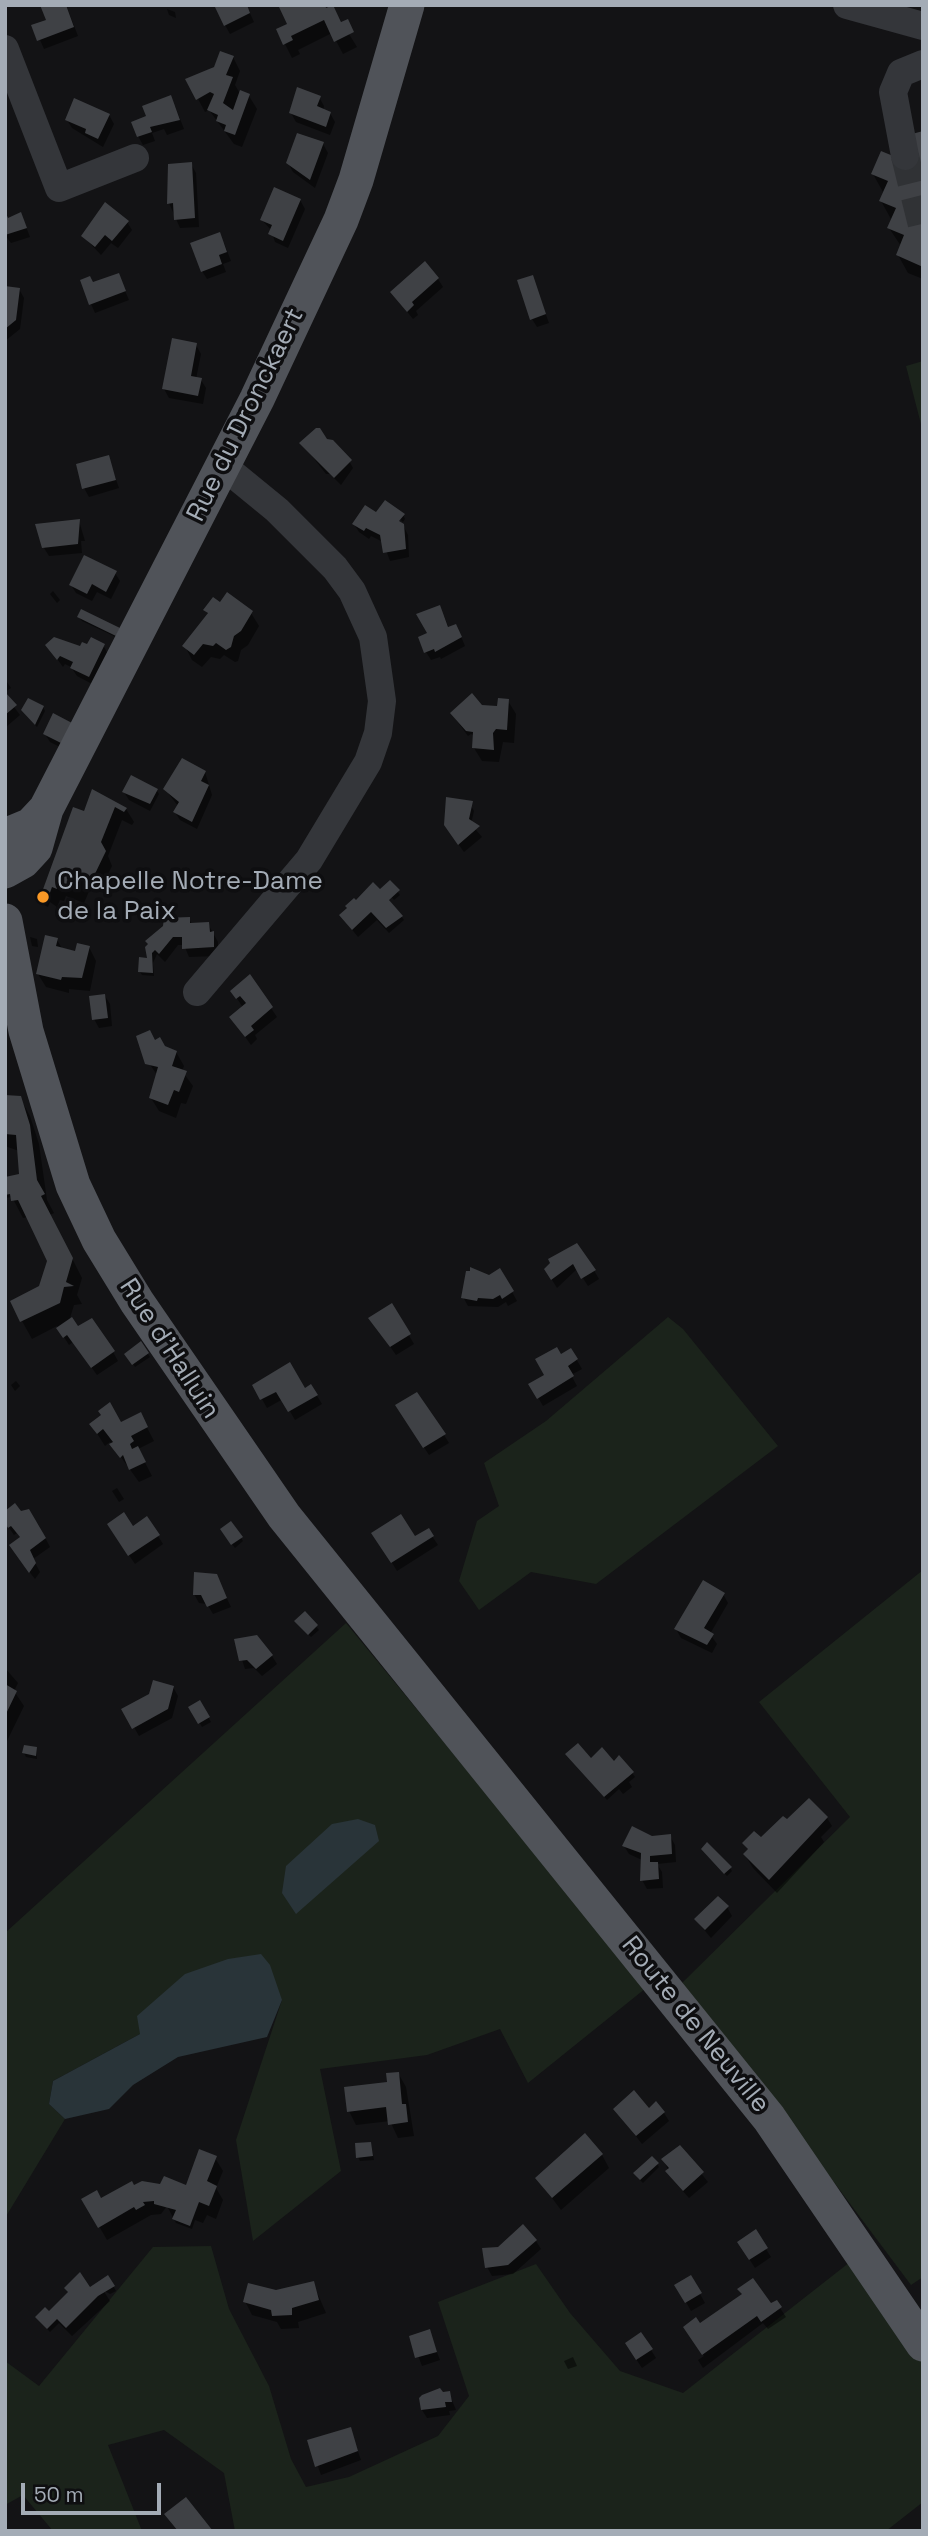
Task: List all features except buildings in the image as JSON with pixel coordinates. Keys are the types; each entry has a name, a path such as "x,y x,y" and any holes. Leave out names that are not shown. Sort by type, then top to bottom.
{"main road":[{"name":"Rue du Dronckaert","path":"5,870 23,861 35,848 46,810 257,399 341,220 360,167 407,5"},
{"name":"Rue du Dronckaert","path":"5,836 31,825 46,810"},
{"name":"Rue d'Halluin","path":"5,921 18,1052 73,1185 99,1240 130,1291 284,1516 448,1719"},
{"name":"Route de Neuville","path":"448,1719 769,2118 923,2344"}],"street":[{"path":"847,5 923,26"},
{"path":"5,49 59,188 135,158"},
{"path":"905,156 893,92 901,73 923,64"},
{"path":"197,992 309,860 368,762 378,733 382,701 373,637 352,591 335,568 277,510 222,465"}],"shaded area":[{"path":"923,361 923,432 906,366"},
{"path":"668,1317 683,1329 778,1446 596,1584 531,1572 479,1610 459,1581 477,1521 499,1506 484,1463 546,1421"},
{"path":"923,1570 923,2277 911,2285 791,2125 680,1985 850,1817 759,1702"},
{"path":"346,1623 646,1988 528,2083 500,2029 427,2055 320,2069 341,2171 253,2241 236,2140 282,2000 140,2034 53,2081 49,2104 65,2119 5,2218 5,1933"},
{"path":"358,1819 375,1825 379,1841 296,1914 282,1893 286,1866 332,1824"},
{"path":"261,1954 270,1965 282,2000 267,2037 178,2057 133,2085 109,2109 65,2119 49,2104 53,2081 140,2034 137,2016 185,1974 228,1959"},
{"path":"211,2246 229,2309 269,2386 291,2459 306,2487 349,2477 438,2436 469,2396 438,2302 536,2264 570,2313 620,2371 683,2393 850,2262 923,2364 923,2502 886,2531 235,2531 224,2473 164,2430 108,2445 142,2531 53,2531 23,2495 5,2505 5,2361 39,2386 153,2247"}],"tunnel":[{"path":"905,156 923,229"}],"place":[{"name":"Chapelle Notre-Dame de la Paix","path":"43,897"}]}
